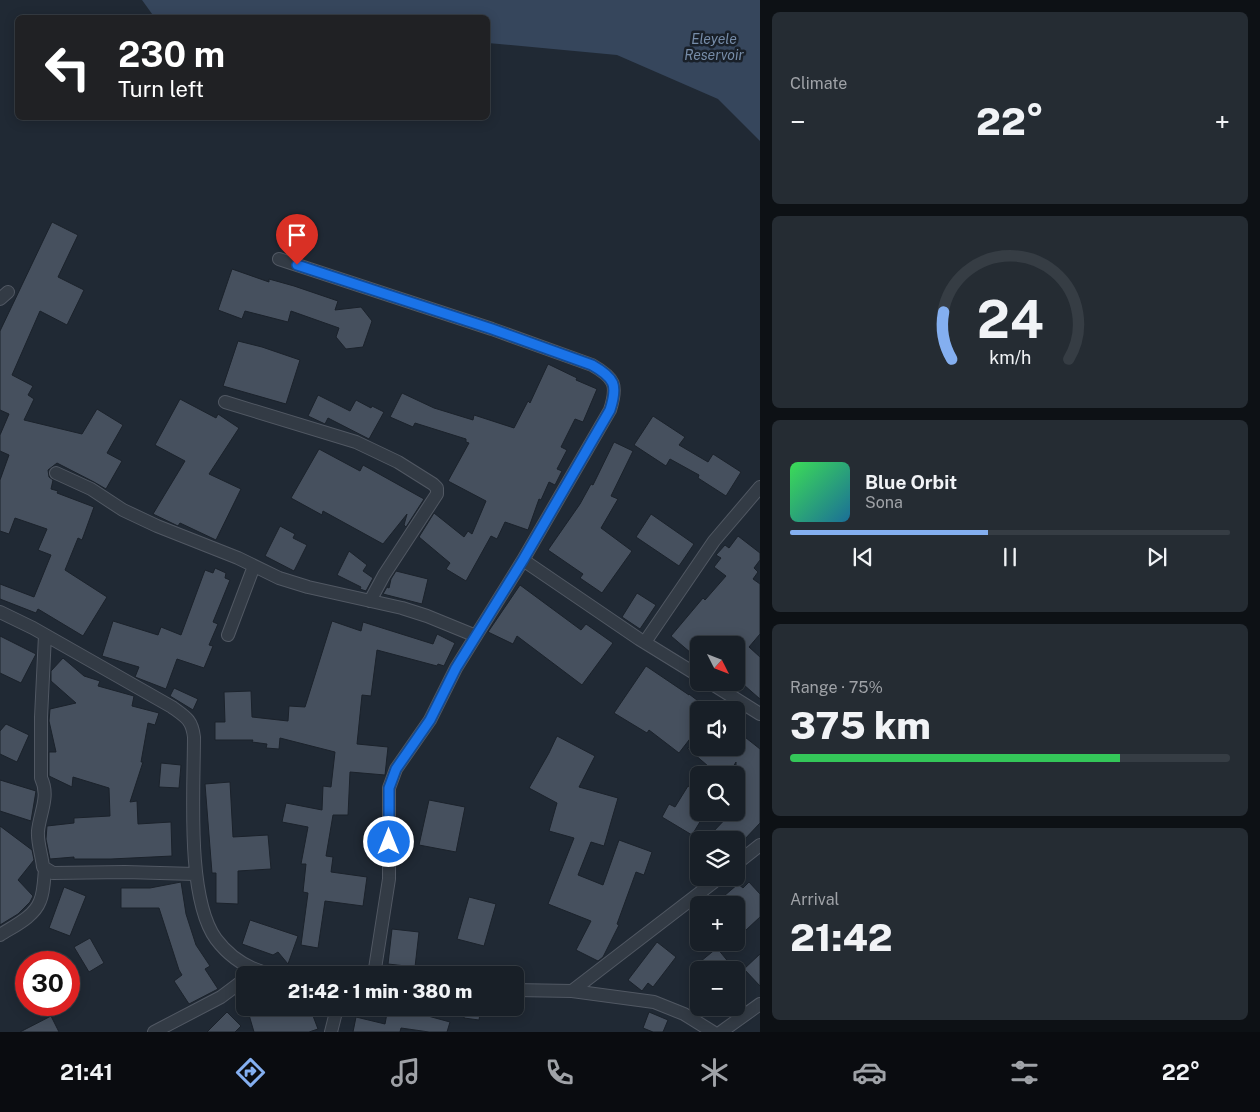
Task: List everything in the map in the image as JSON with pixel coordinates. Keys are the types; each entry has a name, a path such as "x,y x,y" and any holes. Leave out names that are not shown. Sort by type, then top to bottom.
{"street":[{"path":"279,259 492,329 592,365 606,373 613,383 615,396 610,410 523,560 456,668 430,720 396,769 389,788 388,879 375,966"},
{"path":"225,402 356,442 398,462 433,484 436,488 437,494 384,575 370,601"},
{"path":"56,474 91,489 124,510 280,578 308,587 427,616 476,636"},
{"path":"644,642 714,541 760,487"},
{"path":"523,560 644,642 690,670"},
{"path":"228,635 254,566"},
{"path":"0,612 45,635 172,707 187,718 192,726 195,874 204,914 214,937 230,955 247,966"},
{"path":"0,935 31,915 41,901 45,869 43,867 38,833 46,794 41,778 41,717 45,635"},
{"path":"723,691 760,714"},
{"path":"745,857 760,846"},
{"path":"45,869 53,873 126,872 195,874"},
{"path":"572,991 709,886"},
{"path":"154,1032 221,997 236,986"},
{"path":"524,990 572,991 654,1002 684,1014 713,1032"},
{"path":"721,1032 760,1004"},
{"path":"331,1032 335,1016"}],"water":[{"name":"Eleyele Reservoir","path":"142,0 760,0 760,141 718,99 617,55 490,43 490,15 153,15"}],"building":[{"path":"52,222 78,235 58,277 84,290 67,325 40,311 12,375 33,386 28,395 34,399 24,420 82,434 97,409 123,425 107,453 122,461 106,489 57,463 48,470 49,477 53,480 51,489 94,507 82,540 78,538 65,570 107,597 83,636 38,609 36,613 0,599 0,584 34,597 51,555 38,550 47,529 15,518 9,534 0,531 0,480 9,455 0,451 0,435 9,414 0,410 0,331"},
{"path":"232,269 269,282 269,279 338,301 335,310 361,307 372,321 363,347 346,349 336,337 339,328 291,311 288,322 245,311 242,319 218,310"},
{"path":"238,341 300,360 286,404 223,386"},
{"path":"548,364 577,378 576,380 597,389 583,422 575,419 561,447 567,450 557,469 562,471 555,485 549,482 541,500 539,499 528,530 505,522 497,539 491,536 466,581 446,569 450,563 419,537 434,513 464,537 468,531 472,534 486,501 448,481 469,443 466,442 466,439 415,423 413,427 390,417 402,393 434,408 473,420 474,415 514,428 528,401 530,403"},
{"path":"318,395 350,411 356,400 384,412 369,439 328,418 325,424 308,416"},
{"path":"180,399 216,418 218,414 239,428 209,474 241,489 216,540 180,523 178,526 153,514 185,461 155,445"},
{"path":"653,416 685,437 679,445 708,462 713,454 741,472 726,496 698,478 699,475 670,459 666,466 634,445"},
{"path":"614,442 633,451 611,496 618,499 601,528 632,551 602,593 580,578 583,574 548,550 580,504 591,484 593,485"},
{"path":"319,449 360,471 363,465 424,499 406,527 404,525 407,514 383,544 323,511 322,515 291,498"},
{"path":"651,514 694,544 679,566 636,537"},
{"path":"280,526 295,534 293,538 307,545 294,571 265,556"},
{"path":"738,536 760,553 760,560 754,568 758,572 753,579 760,584 760,634 749,647 760,657 760,699 745,686 745,636 690,636 690,652 671,636 703,598 705,600 726,576 714,567 721,558 716,555 725,545 729,548"},
{"path":"349,551 367,565 363,571 373,578 366,591 337,575"},
{"path":"215,568 226,573 225,578 230,580 213,622 218,624 209,645 213,646 204,668 177,659 166,689 135,677 139,667 102,656 113,621 158,635 161,627 181,635 205,570 213,573"},
{"path":"396,571 428,579 422,604 383,594 387,587 389,588 391,579"},
{"path":"520,585 581,630 586,624 613,643 582,685 517,636 513,644 488,632"},
{"path":"637,593 656,605 640,629 622,617"},
{"path":"332,621 361,631 363,622 433,644 437,634 455,643 444,666 438,664 437,666 377,650 371,696 362,695 357,744 388,747 385,775 350,772 348,815 333,815 326,856 333,857 331,872 367,877 363,906 325,901 318,948 301,945 308,893 303,892 306,864 301,864 308,827 282,822 286,803 322,810 323,786 331,787 335,752 280,738 279,749 266,748 267,744 252,742 253,740 215,740 215,722 225,722 224,692 251,691 252,717 288,721 289,706 305,707"},
{"path":"0,636 36,654 21,683 0,673"},
{"path":"63,658 84,676 100,681 98,686 134,696 132,706 159,713 155,725 148,723 141,762 143,762 130,802 137,801 138,824 171,822 172,856 50,859 46,839 47,826 74,823 74,818 110,816 109,788 73,777 72,787 49,776 49,752 56,752 49,721 50,709 76,703 51,681 51,671"},
{"path":"646,666 698,701 690,701 690,739 679,753 649,730 647,733 614,713"},
{"path":"174,688 198,699 193,710 170,696"},
{"path":"6,724 29,735 17,762 0,754 0,731"},
{"path":"557,736 595,756 579,787 618,798 604,846 591,842 578,875 603,885 619,840 652,852 644,875 636,872 617,924 619,925 603,957 598,961 576,950 591,921 548,904 574,838 549,831 557,803 529,788"},
{"path":"745,737 760,749 760,823 745,839 745,831 714,831 723,821 745,821 745,766 736,766 736,762 734,766 708,766 696,756 745,756"},
{"path":"161,763 181,765 179,788 159,787"},
{"path":"0,780 36,791 31,821 0,811"},
{"path":"230,782 233,837 268,835 271,869 238,871 238,904 216,903 216,873 212,873 205,784"},
{"path":"688,786 690,787 690,821 701,821 694,831 690,831 690,834 662,817 669,804 675,807"},
{"path":"429,800 465,807 456,852 419,845"},
{"path":"0,826 32,850 34,860 18,880 33,896 30,902 18,914 0,925"},
{"path":"181,882 186,914 196,945 210,966 205,969 218,989 189,1004 174,981 182,975 159,908 121,908 121,888 150,888"},
{"path":"749,882 760,894 760,917 746,930 745,896 724,896 736,886 743,888"},
{"path":"64,887 86,896 70,936 49,928"},
{"path":"469,897 496,904 484,946 457,939"},
{"path":"250,920 298,936 288,964 278,952 273,955 242,944"},
{"path":"392,929 419,932 415,966 388,964"},
{"path":"90,938 104,963 89,972 80,957 80,951 76,951 74,947"},
{"path":"657,942 676,957 653,987 648,983 642,991 628,980"},
{"path":"713,951 719,951 728,961 701,961"},
{"path":"760,954 760,986 745,970"},
{"path":"227,1012 241,1026 235,1032 207,1032"},
{"path":"649,1012 668,1020 663,1032 653,1032 643,1028"},
{"path":"51,1016 59,1032 20,1032"},
{"path":"249,1016 313,1016 318,1029 309,1032 254,1032"},
{"path":"386,1016 428,1016 450,1022 447,1032 429,1032 401,1028 400,1032 353,1032 356,1017 385,1024"},
{"path":"464,1016 480,1016 479,1020 464,1018"}],"route":[{"path":"297,265 492,329 592,365 606,373 613,383 615,396 610,410 523,560 456,668 423,732 396,769 389,788 389,842"}]}
